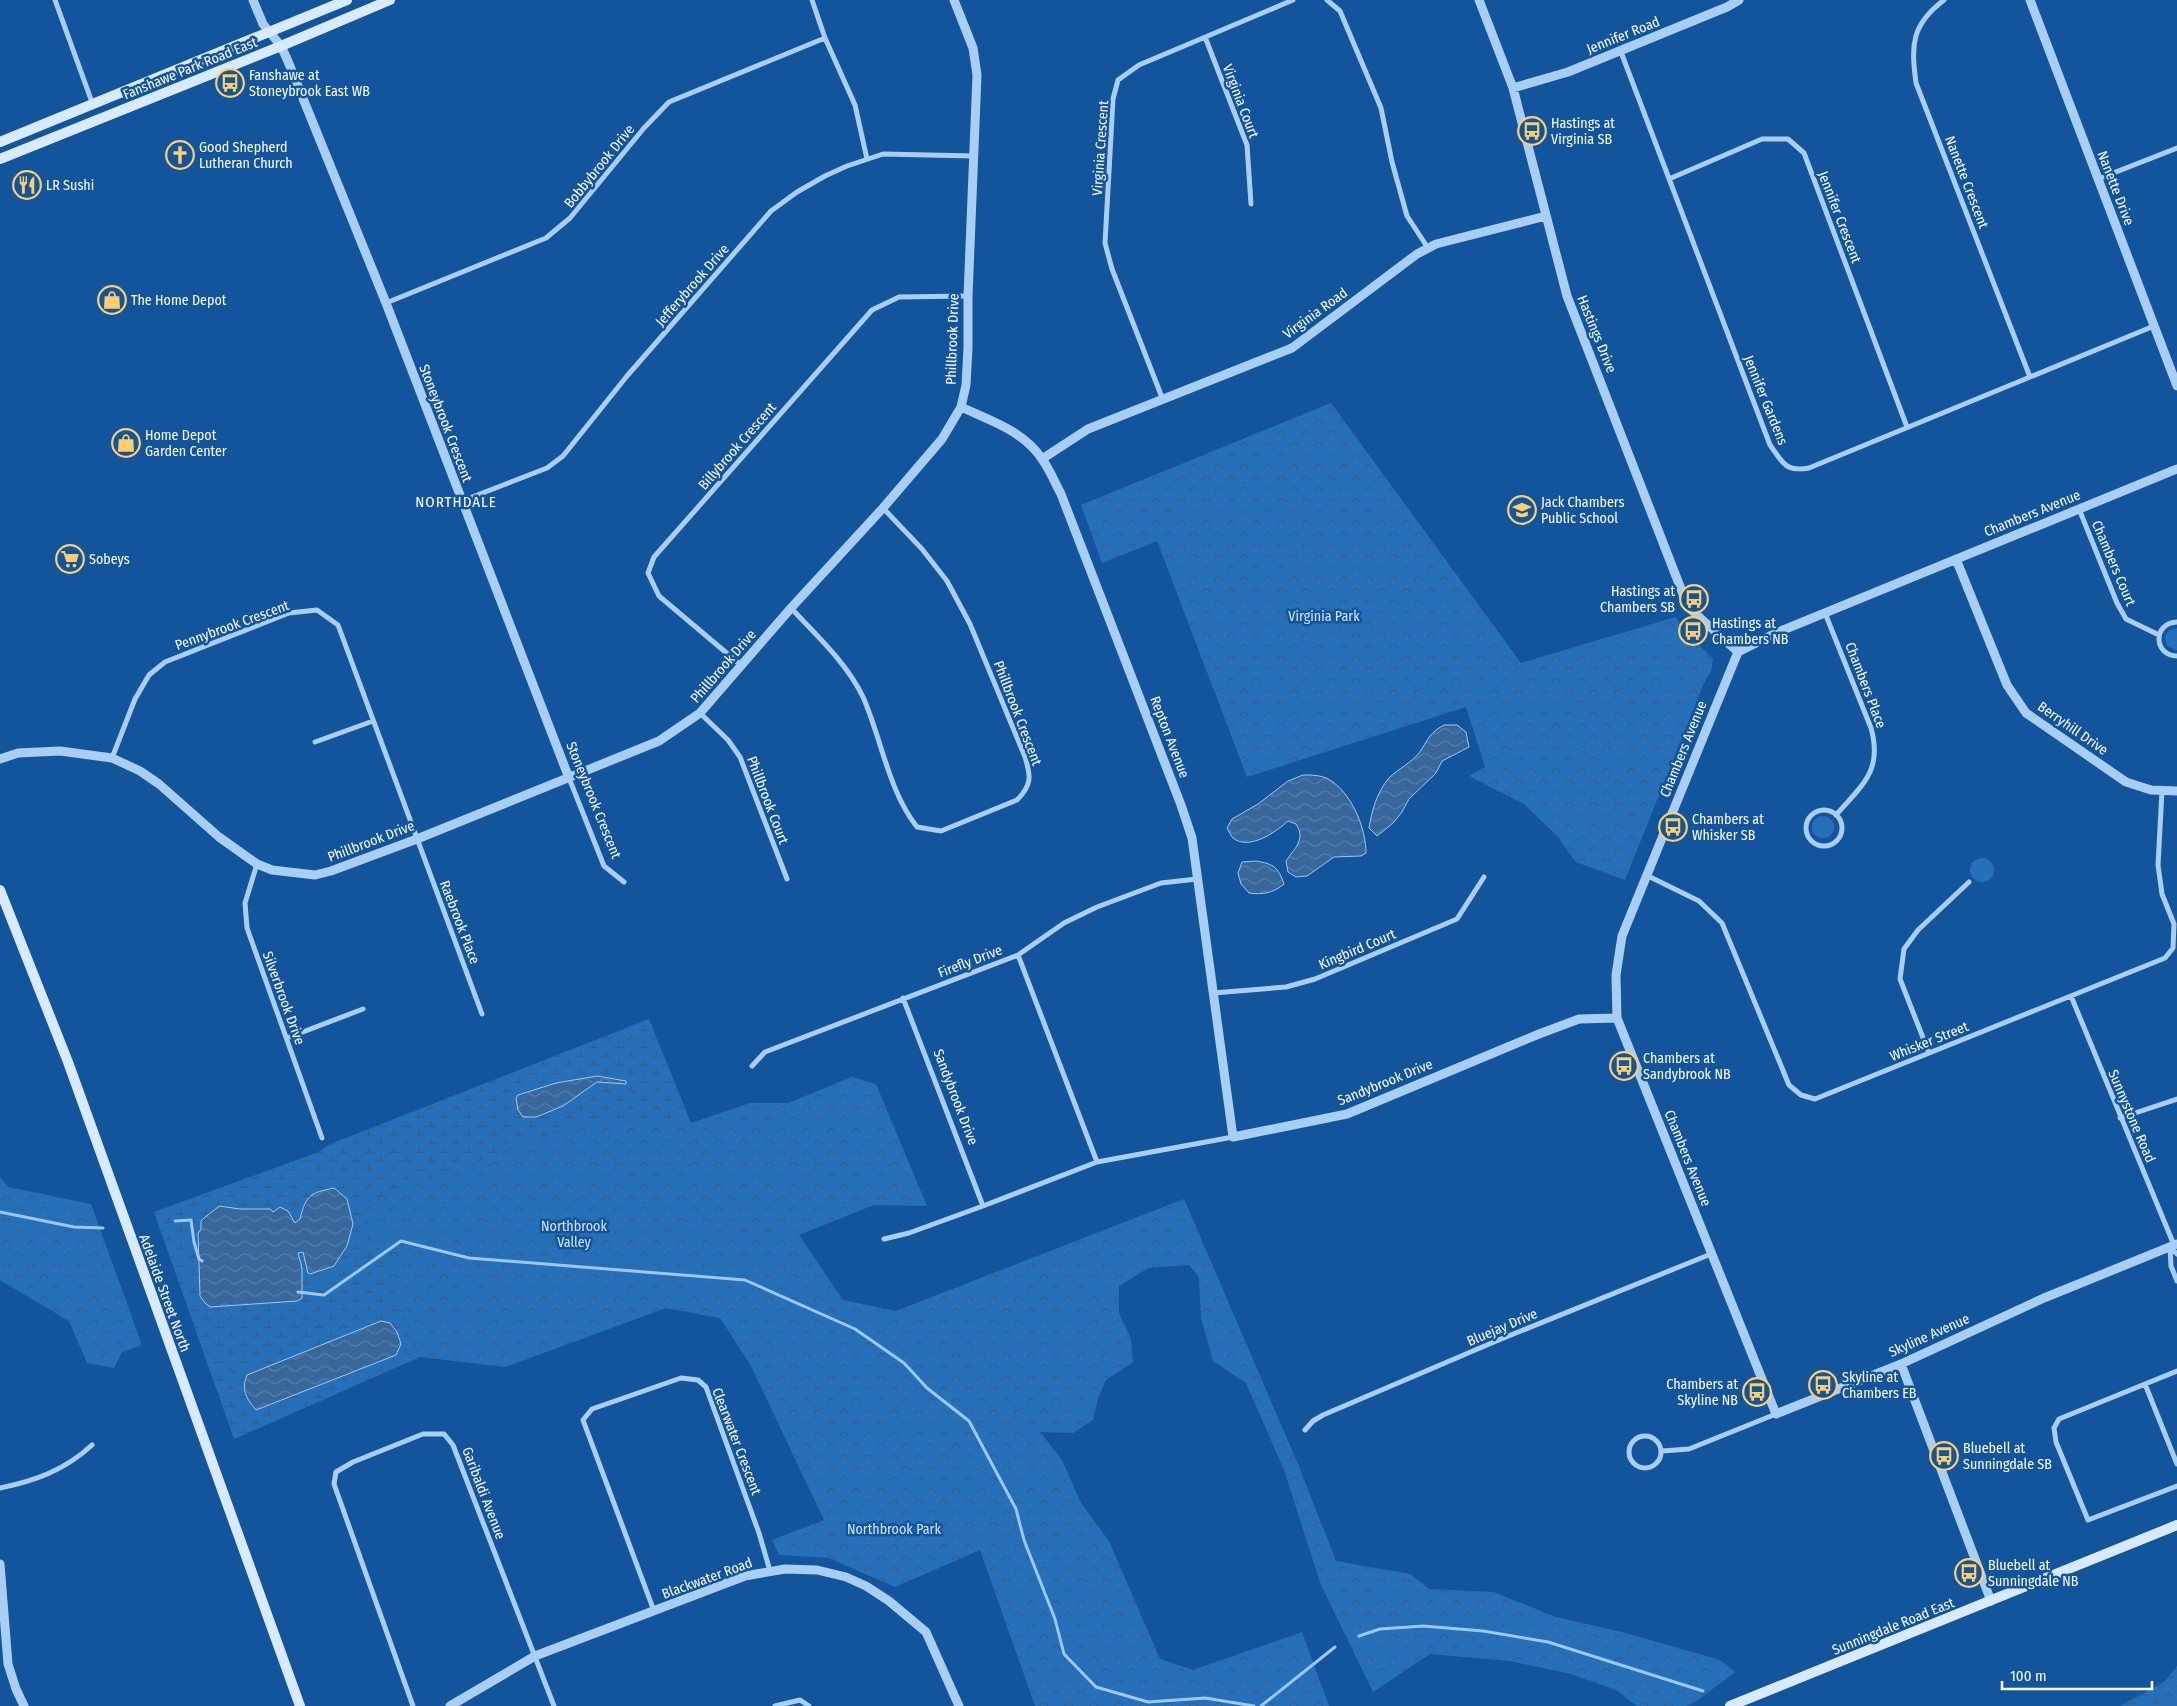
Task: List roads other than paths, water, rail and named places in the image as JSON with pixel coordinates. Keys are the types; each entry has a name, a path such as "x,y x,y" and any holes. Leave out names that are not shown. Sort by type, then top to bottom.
{"main road":[{"name":"Fanshawe Park Road East","path":"0,142 347,0"},
{"name":"Fanshawe Park Road East","path":"0,159 390,0"},
{"name":"Adelaide Street North","path":"0,890 68,1062 300,1706"},
{"name":"Sunningdale Road East","path":"1730,1706 1991,1602 2177,1525"}],"street":[{"path":"55,0 93,105"},
{"name":"Stoneybrook Crescent","path":"253,0 261,21 281,46 386,303 604,866 624,882"},
{"path":"812,0 825,38 855,105 867,159"},
{"name":"Phillbrook Drive","path":"0,759 18,753 60,751 112,758 140,771 159,784 219,837 257,864 286,873 315,875 332,872 659,741 700,713 942,439 961,406 966,385 978,75 973,48 954,0"},
{"name":"Virginia Crescent","path":"1163,400 1112,269 1105,243 1113,99 1118,80 1139,65 1293,0"},
{"path":"1327,0 1340,11 1381,108 1392,162 1407,216 1428,248"},
{"name":"Hastings Drive","path":"1479,0 1514,88 1567,296 1688,607 1738,652"},
{"name":"Jennifer Road","path":"1514,88 1568,72 1621,52 1727,7 1739,0"},
{"name":"Nanette Crescent","path":"1944,0 1935,7 1916,31 1912,54 1916,83 2030,377"},
{"name":"Nanette Drive","path":"2030,0 2177,386"},
{"name":"Bobbybrook Drive","path":"386,303 546,238 570,218 644,128 669,102 825,38"},
{"name":"Virginia Court","path":"1204,38 1246,145 1251,204"},
{"name":"Jennifer Gardens","path":"1621,52 1770,445 1785,466 1797,470 1810,468 2154,326"},
{"name":"Jennifer Crescent","path":"1669,179 1762,139 1788,139 1804,153 1907,427"},
{"path":"2098,179 2177,148"},
{"name":"Jefferybrook Drive","path":"462,501 547,468 563,456 627,376 771,211 797,192 825,176 882,154 974,156"},
{"name":"Virginia Road","path":"1042,459 1088,429 1292,348 1436,244 1546,216"},
{"name":"Billybrook Crescent","path":"742,666 658,596 648,573 654,557 872,310 898,297 968,296"},
{"name":"Repton Avenue","path":"961,406 1007,428 1030,445 1042,459 1061,494 1181,805 1192,838 1233,1137"},
{"name":"Chambers Avenue","path":"1776,1414 1617,1018 1616,975 1622,936 1738,652 1776,633 2177,469"},
{"name":"Phillbrook Crescent","path":"792,608 848,672 863,697 903,810 917,827 942,831 1017,800 1027,791 1030,774 1025,757 970,624 947,581 922,549 883,508"},
{"name":"Chambers Court","path":"2079,509 2117,603 2126,618 2159,635"},
{"name":"Berryhill Drive","path":"1956,560 2007,685 2026,713 2126,782 2162,791 2177,791"},
{"name":"Pennybrook Crescent","path":"112,758 135,699 149,676 165,662 289,613 317,610 338,625 416,838"},
{"name":"Chambers Place","path":"1825,613 1871,728 1876,746 1874,764 1865,782 1836,815"},
{"path":"2177,622 2165,625 2159,635 2160,646 2163,651 2177,656"},
{"name":"Phillbrook Court","path":"700,713 728,740 740,757 787,879"},
{"path":"315,742 373,721"},
{"name":"Whisker Street","path":"1646,875 1699,901 1722,923 1789,1085 1800,1095 1815,1099 2165,958 2173,948 2174,924 2162,894 2158,865 2162,791"},
{"path":"1818,810 1826,810 1836,815 1841,824 1838,838 1825,846 1811,841 1805,828 1807,820 1812,814 1818,810"},
{"name":"Raebrook Place","path":"416,838 482,1014"},
{"name":"Silverbrook Drive","path":"257,864 245,903 247,928 322,1138"},
{"name":"Kingbird Court","path":"1213,993 1286,987 1315,979 1404,942 1457,919 1484,878"},
{"name":"Firefly Drive","path":"752,1066 765,1052 1018,955 1064,923 1097,907 1162,884 1197,880"},
{"path":"1929,1053 1900,979 1904,949 1918,930 1969,882"},
{"path":"1018,955 1097,1162"},
{"name":"Sunnystone Road","path":"2071,996 2174,1245"},
{"name":"Sandybrook Drive","path":"903,998 983,1206"},
{"path":"287,1038 363,1009"},
{"name":"Sandybrook Drive","path":"884,1239 909,1233 1097,1162 1347,1114 1579,1019 1617,1018"},
{"path":"2120,1118 2177,1099"},
{"path":"2174,1245 2177,1254"},
{"path":"2174,1245 2171,1266 2177,1281"},
{"name":"Skyline Avenue","path":"1662,1451 1690,1449 1901,1364 2044,1298 2174,1245"},
{"name":"Bluejay Drive","path":"1305,1430 1322,1415 1501,1339 1711,1254"},
{"path":"1901,1364 1991,1602"},
{"path":"2177,1371 2059,1419 2054,1428 2056,1442 2088,1520 2177,1486"},
{"name":"Clearwater Crescent","path":"654,1612 583,1420 592,1409 681,1378 698,1380 706,1388 759,1533 770,1571"},
{"path":"2145,1384 2177,1464"},
{"name":"Garibaldi Avenue","path":"414,1706 334,1484 336,1472 353,1462 423,1434 444,1434 453,1444 554,1706"},
{"path":"1646,1436 1652,1437 1659,1443 1662,1451 1660,1459 1655,1465 1648,1468 1640,1468 1634,1464 1628,1451 1634,1440 1646,1436"},
{"path":"0,1488 32,1481 53,1473 79,1457 92,1445"},
{"path":"0,1564 8,1664 24,1706"},
{"name":"Blackwater Road","path":"450,1706 535,1656 745,1576 785,1569 817,1570 846,1577 866,1586 889,1601 926,1632 959,1706"},
{"path":"775,1706 800,1700 809,1706"}],"water":[{"path":"1444,725 1457,725 1466,732 1469,747 1442,761 1436,773 1409,799 1393,823 1377,836 1369,828 1373,808 1381,789 1389,778 1416,757 1432,734"},
{"path":"1303,775 1315,775 1326,778 1340,788 1347,796 1361,824 1366,853 1361,856 1334,857 1307,876 1296,877 1288,872 1286,861 1300,839 1299,829 1296,824 1288,821 1270,835 1247,842 1233,838 1227,828 1232,819 1258,804 1288,781"},
{"path":"1256,861 1267,863 1274,867 1280,874 1284,884 1268,893 1249,893 1241,884 1238,873 1242,862"},
{"path":"597,1076 626,1081 626,1084 597,1082 563,1106 536,1117 523,1117 518,1110 516,1098 518,1095 556,1083"},
{"path":"334,1188 347,1199 353,1224 347,1246 334,1266 310,1274 308,1273 303,1252 298,1253 302,1268 302,1298 297,1301 210,1307 205,1303 200,1296 198,1233 201,1229 201,1221 205,1217 219,1206 240,1209 270,1209 273,1212 280,1207 288,1211 295,1223 300,1219 304,1205 310,1196"},
{"path":"381,1321 390,1323 397,1332 401,1344 396,1355 256,1410 247,1398 244,1385 247,1375"}],"waterway":[{"path":"0,1212 74,1227 103,1228"},
{"path":"175,1221 191,1220 194,1242 199,1259 202,1261"},
{"path":"298,1292 324,1295 401,1241 469,1258 745,1280 855,1329 904,1363 927,1388 969,1421 1016,1509 1024,1540 1055,1619 1064,1654 1096,1687 1148,1702 1205,1698 1254,1706"},
{"path":"1359,1636 1380,1629 1423,1626 1483,1631 1548,1642 1703,1691"},
{"path":"1261,1706 1335,1647"}],"place":[{"name":"Fanshawe at Stoneybrook East WB","path":"230,83"},
{"name":"Hastings at Virginia SB","path":"1532,131"},
{"name":"Good Shepherd Lutheran Church","path":"180,155"},
{"name":"LR Sushi","path":"27,185"},
{"name":"The Home Depot","path":"112,300"},
{"name":"Home Depot Garden Center","path":"126,443"},
{"name":"Jack Chambers Public School","path":"1522,510"},
{"name":"Sobeys","path":"70,559"},
{"name":"Hastings at Chambers SB","path":"1694,599"},
{"name":"Hastings at Chambers NB","path":"1693,631"},
{"name":"Chambers at Whisker SB","path":"1673,827"},
{"name":"Chambers at Sandybrook NB","path":"1624,1066"},
{"name":"Skyline at Chambers EB","path":"1823,1385"},
{"name":"Chambers at Skyline NB","path":"1757,1392"},
{"name":"Bluebell at Sunningdale SB","path":"1944,1456"},
{"name":"Bluebell at Sunningdale NB","path":"1969,1573"}],"district":[{"name":"NORTHDALE","path":"456,502"}],"park label":[{"name":"Virginia Park","path":"1324,616"},
{"name":"Northbrook Valley","path":"574,1234"},
{"name":"Northbrook Park","path":"894,1529"}]}
